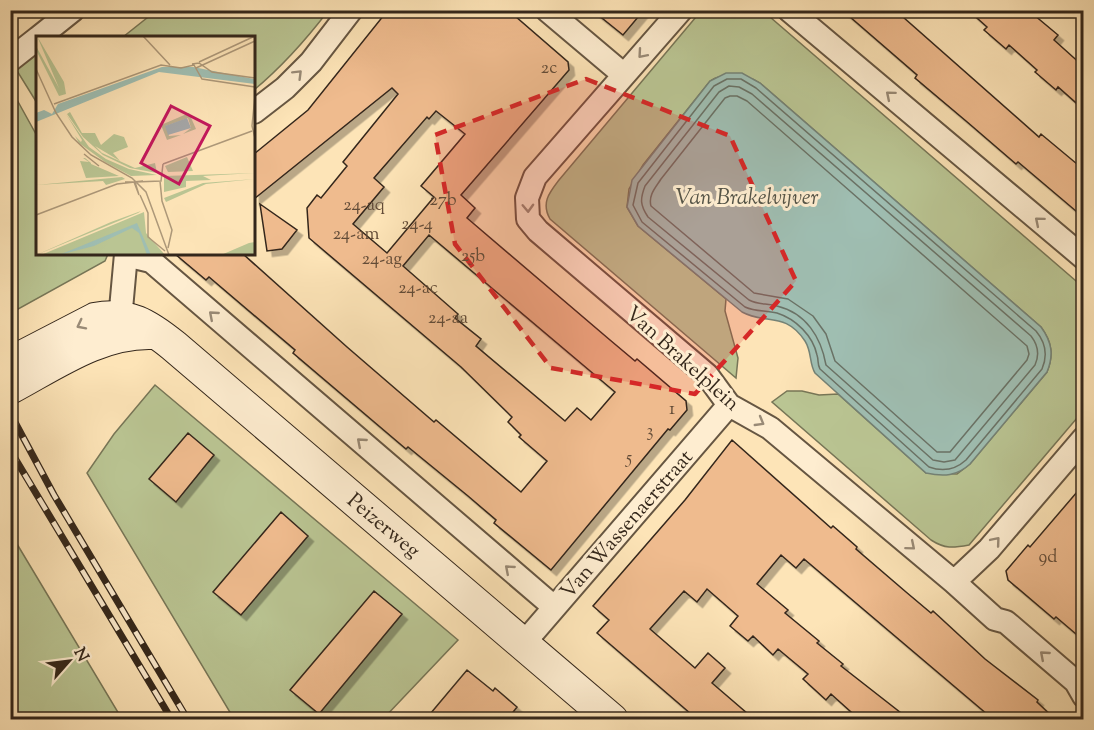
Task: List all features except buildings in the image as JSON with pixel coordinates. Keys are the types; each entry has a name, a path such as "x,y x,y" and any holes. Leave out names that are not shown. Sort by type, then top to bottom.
{"main road":[{"name":"Peizerweg","path":"10,363 95,319 108,316 119,326 155,333 174,346 612,720"},
{"name":"Peizerweg","path":"10,388 93,344 119,326"}],"street":[{"path":"40,36 73,10"},
{"path":"255,111 285,88 311,62 351,10"},
{"path":"547,10 624,75"},
{"name":"Van Brakelplein","path":"681,10 535,177 527,198 528,219 538,231 707,375 729,405 770,428 995,619 1006,622 1076,682 1083,696"},
{"path":"789,10 1083,258"},
{"path":"10,60 36,40"},
{"path":"119,326 126,255"},
{"path":"130,255 151,261 554,607"},
{"name":"Van Wassenaerstraat","path":"523,644 729,405"},
{"path":"954,582 989,549 1083,438"}],"highlighted area":[{"path":"586,79 730,136 796,281 695,394 551,368 455,244 435,135"}],"green space":[{"path":"157,10 328,10 294,52 255,89 255,36 124,36"},
{"path":"701,11 763,11 1083,287 1083,411 969,545 949,547 931,540 772,402 787,391 802,391 819,395 838,394 926,473 957,474 970,464 1047,372 1051,360 1048,338 1041,327 760,83 735,75 721,76 710,81 643,165 629,189 627,207 638,226 726,299 725,311 738,358 736,378 550,219 546,203 555,185"},
{"path":"36,49 36,101 14,66"},
{"path":"11,89 36,134 36,255 108,255 105,261 11,313"},
{"path":"155,385 458,640 383,719 234,719 87,473 114,434"},
{"path":"11,534 122,719 11,719"}],"water":[{"name":"Van Brakelvijver","path":"726,73 742,73 760,83 1041,327 1045,333 1050,343 1051,354 1047,372 970,464 960,471 944,475 926,473 815,373 807,345 798,332 783,322 742,312 638,226 627,207 632,180 710,81"}],"railway":[{"path":"10,413 54,495 188,720"},
{"path":"10,450 172,720"}]}
